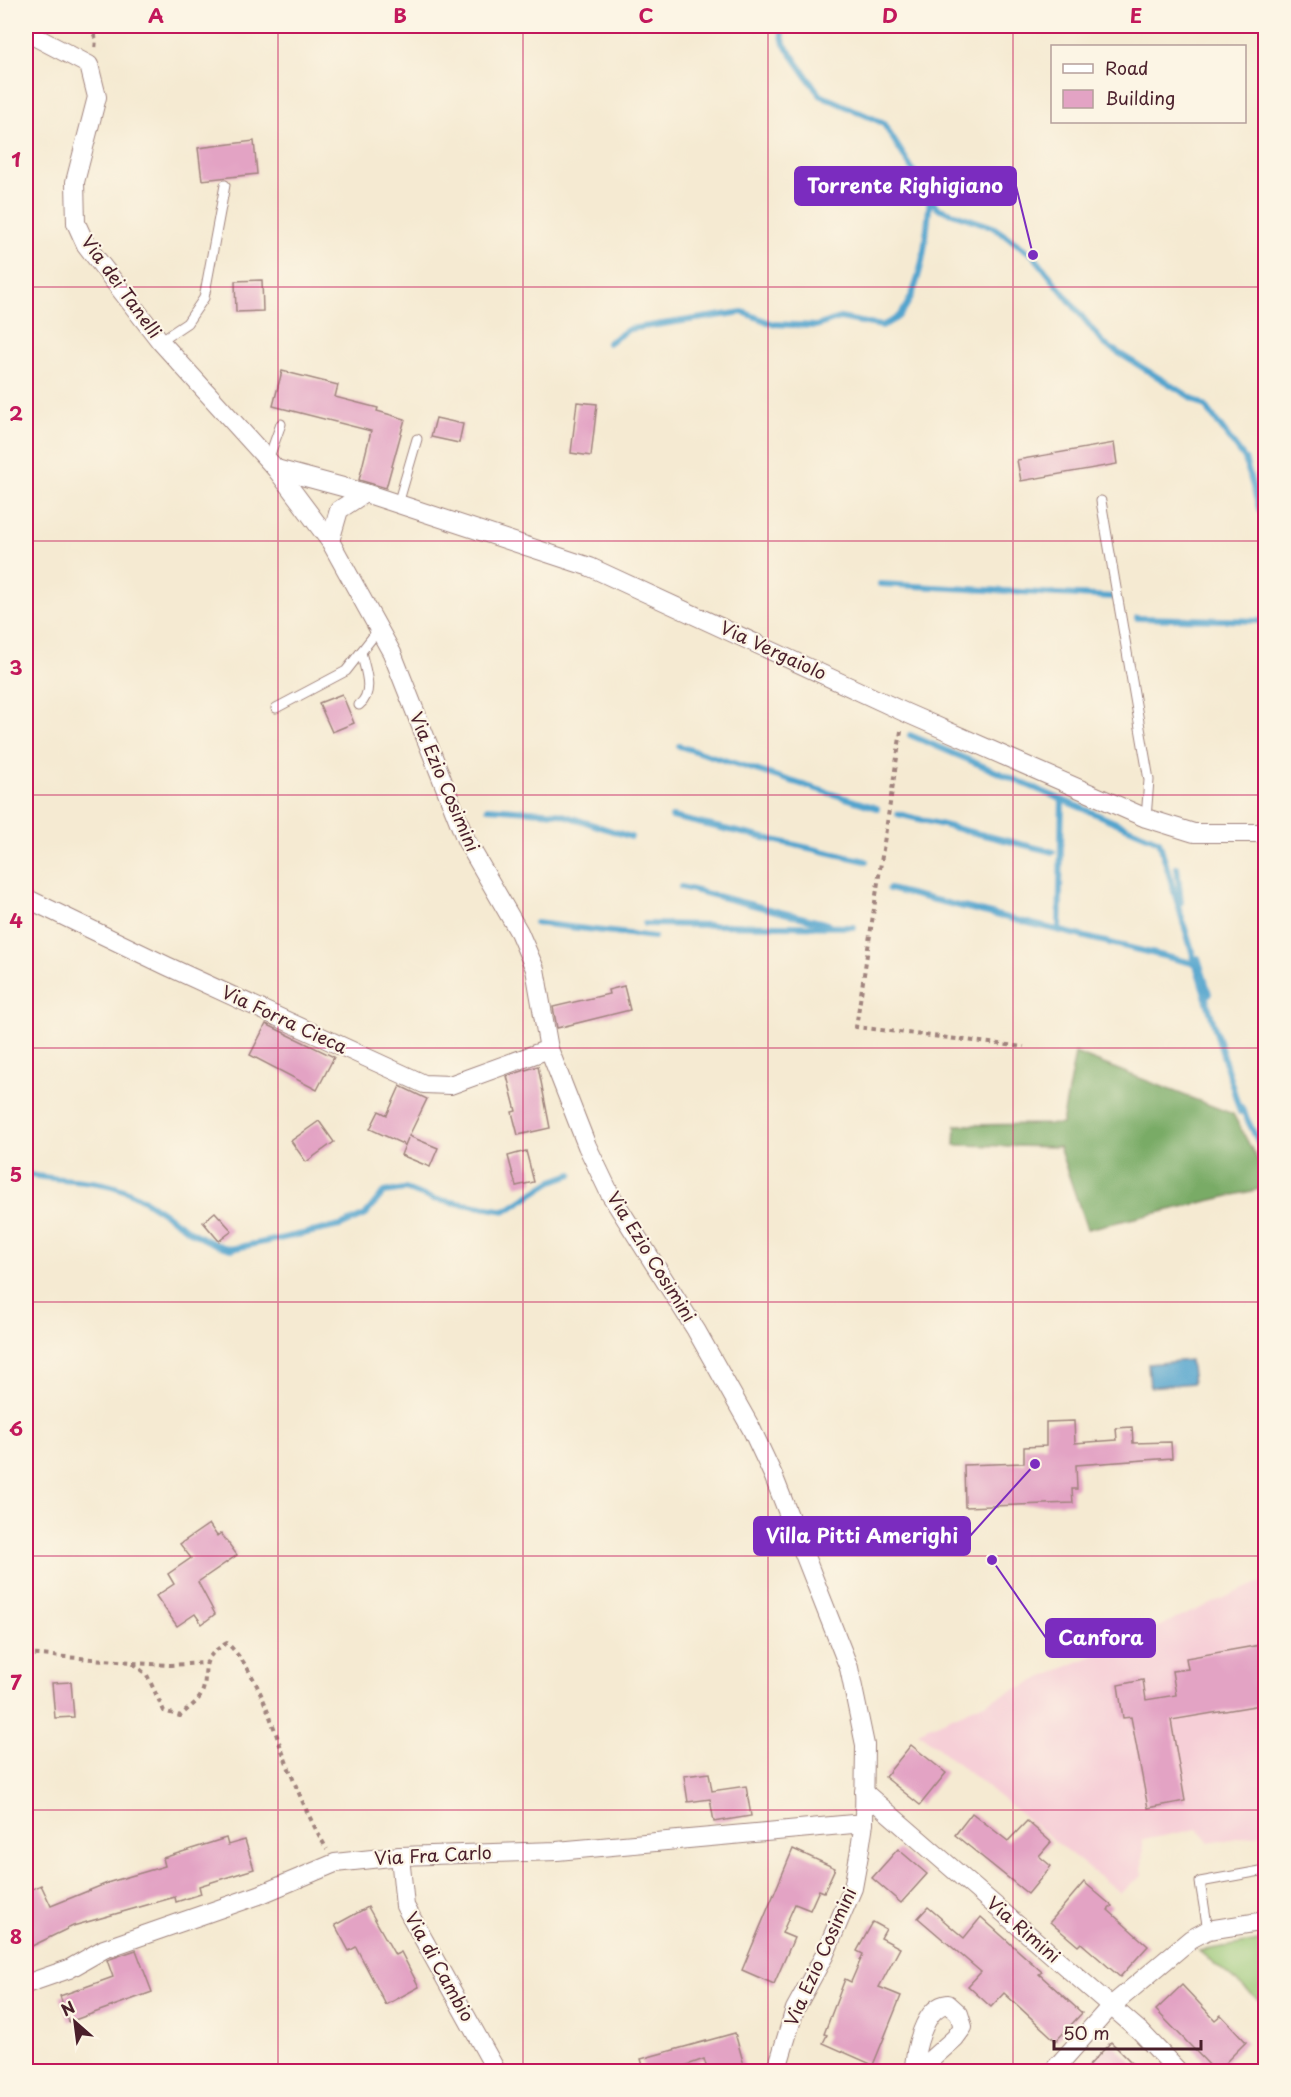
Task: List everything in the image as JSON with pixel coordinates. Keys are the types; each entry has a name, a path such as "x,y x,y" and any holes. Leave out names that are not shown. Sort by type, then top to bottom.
{"street":[{"name":"Via dei Tanelli","path":"26,32 89,65 97,97 75,182 76,223 86,245 160,341 272,465"},
{"name":"Via Vergaiolo","path":"272,465 590,567 904,712 1146,818 1194,833 1266,833"},
{"name":"Via Ezio Cosimini","path":"272,465 330,541 392,653 466,840 519,932 535,969 549,1049 564,1092 610,1194 696,1330 751,1428 849,1668 865,1745 864,1823 853,1888 824,1956 795,2009 776,2072"},
{"path":"330,541 339,510 365,493"},
{"name":"Via Forra Cieca","path":"26,898 166,966 424,1084 450,1085 549,1049"},
{"name":"Via Rimini","path":"864,1792 1112,2006 1179,2072"},
{"name":"Via Fra Carlo","path":"26,1984 69,1969 104,1949 259,1895 335,1863 400,1856 557,1851 864,1823"},
{"name":"Via di Cambio","path":"400,1856 405,1906 497,2072"},
{"path":"1052,2072 1112,2006 1191,1939 1208,1930 1266,1921"}],"lane":[{"path":"160,341 187,323 204,298 225,185"},
{"path":"272,465 281,424"},
{"path":"398,504 417,439"},
{"path":"1101,501 1149,780 1146,818"},
{"path":"276,708 346,671 379,629"},
{"path":"359,705 365,700 368,691 361,652"},
{"path":"1208,1930 1200,1882 1266,1870"}],"path":[{"path":"904,712 856,1027 1024,1047"},
{"path":"131,1662 147,1674 164,1711 180,1716 201,1695 207,1663 217,1648 227,1643 244,1659 260,1691 307,1814 335,1863"},
{"path":"26,1654 171,1665 207,1663"}],"shaded area":[{"path":"1265,1580 1265,1833 1209,1843 1197,1829 1143,1840 1142,1876 1120,1893 918,1732"}],"green space":[{"path":"1075,1053 1233,1114 1265,1174 1265,1188 1087,1229 1059,1147 955,1145 956,1125 1062,1124"},
{"path":"1265,1940 1265,2005 1199,1951"}],"water":[{"path":"1190,1360 1193,1383 1150,1387 1148,1364"}],"building":[{"path":"254,141 257,174 202,180 198,148"},
{"path":"262,280 263,311 236,312 235,281"},
{"path":"282,371 338,385 335,397 378,408 377,411 405,419 386,488 359,480 371,431 273,406"},
{"path":"577,402 597,404 591,456 571,453"},
{"path":"436,418 463,424 459,443 431,437"},
{"path":"1114,443 1117,464 1021,481 1017,460"},
{"path":"342,694 354,723 332,732 319,703"},
{"path":"624,986 630,1010 557,1028 553,1007 609,994 608,990"},
{"path":"266,1024 334,1057 317,1090 250,1055"},
{"path":"538,1066 550,1128 518,1135 512,1112 516,1111 507,1076"},
{"path":"400,1086 427,1099 409,1136 438,1148 430,1167 401,1155 408,1138 405,1145 370,1129 379,1111 387,1115"},
{"path":"319,1121 334,1142 306,1162 291,1141"},
{"path":"526,1151 534,1182 516,1186 508,1156"},
{"path":"215,1212 232,1231 219,1241 203,1222"},
{"path":"1074,1421 1075,1443 1117,1440 1116,1428 1132,1427 1133,1443 1171,1442 1172,1458 1076,1465 1077,1489 1072,1489 1073,1503 965,1507 964,1465 1024,1463 1024,1447 1046,1446 1046,1422"},
{"path":"209,1524 217,1536 221,1533 237,1555 198,1582 215,1614 202,1624 195,1614 177,1626 156,1596 174,1584 168,1574 191,1558 180,1544"},
{"path":"1266,1644 1266,1704 1171,1720 1185,1801 1148,1808 1131,1717 1123,1718 1118,1685 1143,1680 1146,1700 1176,1695 1172,1671 1188,1669 1186,1658"},
{"path":"71,1682 74,1717 55,1718 52,1683"},
{"path":"911,1745 946,1773 920,1805 885,1777"},
{"path":"709,1773 712,1791 746,1786 751,1816 714,1822 710,1799 688,1802 684,1776"},
{"path":"972,1813 1008,1841 1027,1821 1051,1842 1039,1856 1051,1866 1028,1894 955,1835"},
{"path":"226,1838 228,1845 245,1840 254,1869 199,1886 201,1894 176,1902 175,1897 73,1926 26,1949 26,1892 41,1885 51,1906 110,1882 165,1866 163,1858"},
{"path":"793,1849 835,1868 824,1892 819,1890 810,1910 795,1904 782,1933 794,1938 774,1984 742,1970"},
{"path":"898,1849 927,1874 901,1903 872,1878"},
{"path":"1084,1882 1112,1906 1108,1910 1148,1946 1120,1977 1081,1943 1078,1946 1050,1922"},
{"path":"368,1907 395,1955 401,1952 419,1987 386,2005 356,1947 349,1951 335,1925"},
{"path":"928,1907 964,1938 981,1917 1042,1972 1039,1974 1082,2013 1056,2041 1004,1993 991,2007 968,1986 981,1972 918,1918"},
{"path":"873,1922 886,1929 881,1938 900,1948 879,1987 901,1996 873,2065 823,2043 827,2035 824,2034 845,1979 851,1982 863,1954 857,1951"},
{"path":"136,1950 152,1992 69,2022 60,1996 113,1977 107,1960"},
{"path":"1182,1985 1215,2020 1221,2015 1246,2042 1216,2072 1156,2010"},
{"path":"735,2033 746,2072 708,2072 704,2059 668,2072 645,2072 641,2059"},
{"path":"1111,2042 1141,2072 1083,2072"}],"waterway":[{"path":"780,26 784,44 820,95 883,123 937,208 993,227 1033,255 1104,344 1205,406 1245,459 1260,511 1266,514"},
{"path":"608,343 629,329 743,312 773,324 816,326 840,318 882,326 899,316 914,291 922,259 930,197"},
{"path":"880,584 1113,597"},
{"path":"1137,618 1266,621"},
{"path":"910,735 1159,841 1240,1112"},
{"path":"679,746 877,808"},
{"path":"1059,930 1062,800"},
{"path":"488,808 557,813 631,837"},
{"path":"898,814 1053,852"},
{"path":"672,817 866,861"},
{"path":"1177,867 1181,902"},
{"path":"681,887 828,924"},
{"path":"889,889 1196,964"},
{"path":"536,923 654,937"},
{"path":"645,924 854,927"},
{"path":"1198,958 1209,994"},
{"path":"1241,1107 1266,1157"},
{"path":"26,1174 101,1184 126,1191 190,1231 216,1245 231,1249 340,1226 365,1215 384,1192 405,1189 433,1199 506,1211 552,1181 572,1174"}],"place":[{"name":"Torrente Righigiano","path":"1033,255"},
{"name":"Villa Pitti Amerighi","path":"1035,1464"},
{"name":"Canfora","path":"992,1560"}]}
